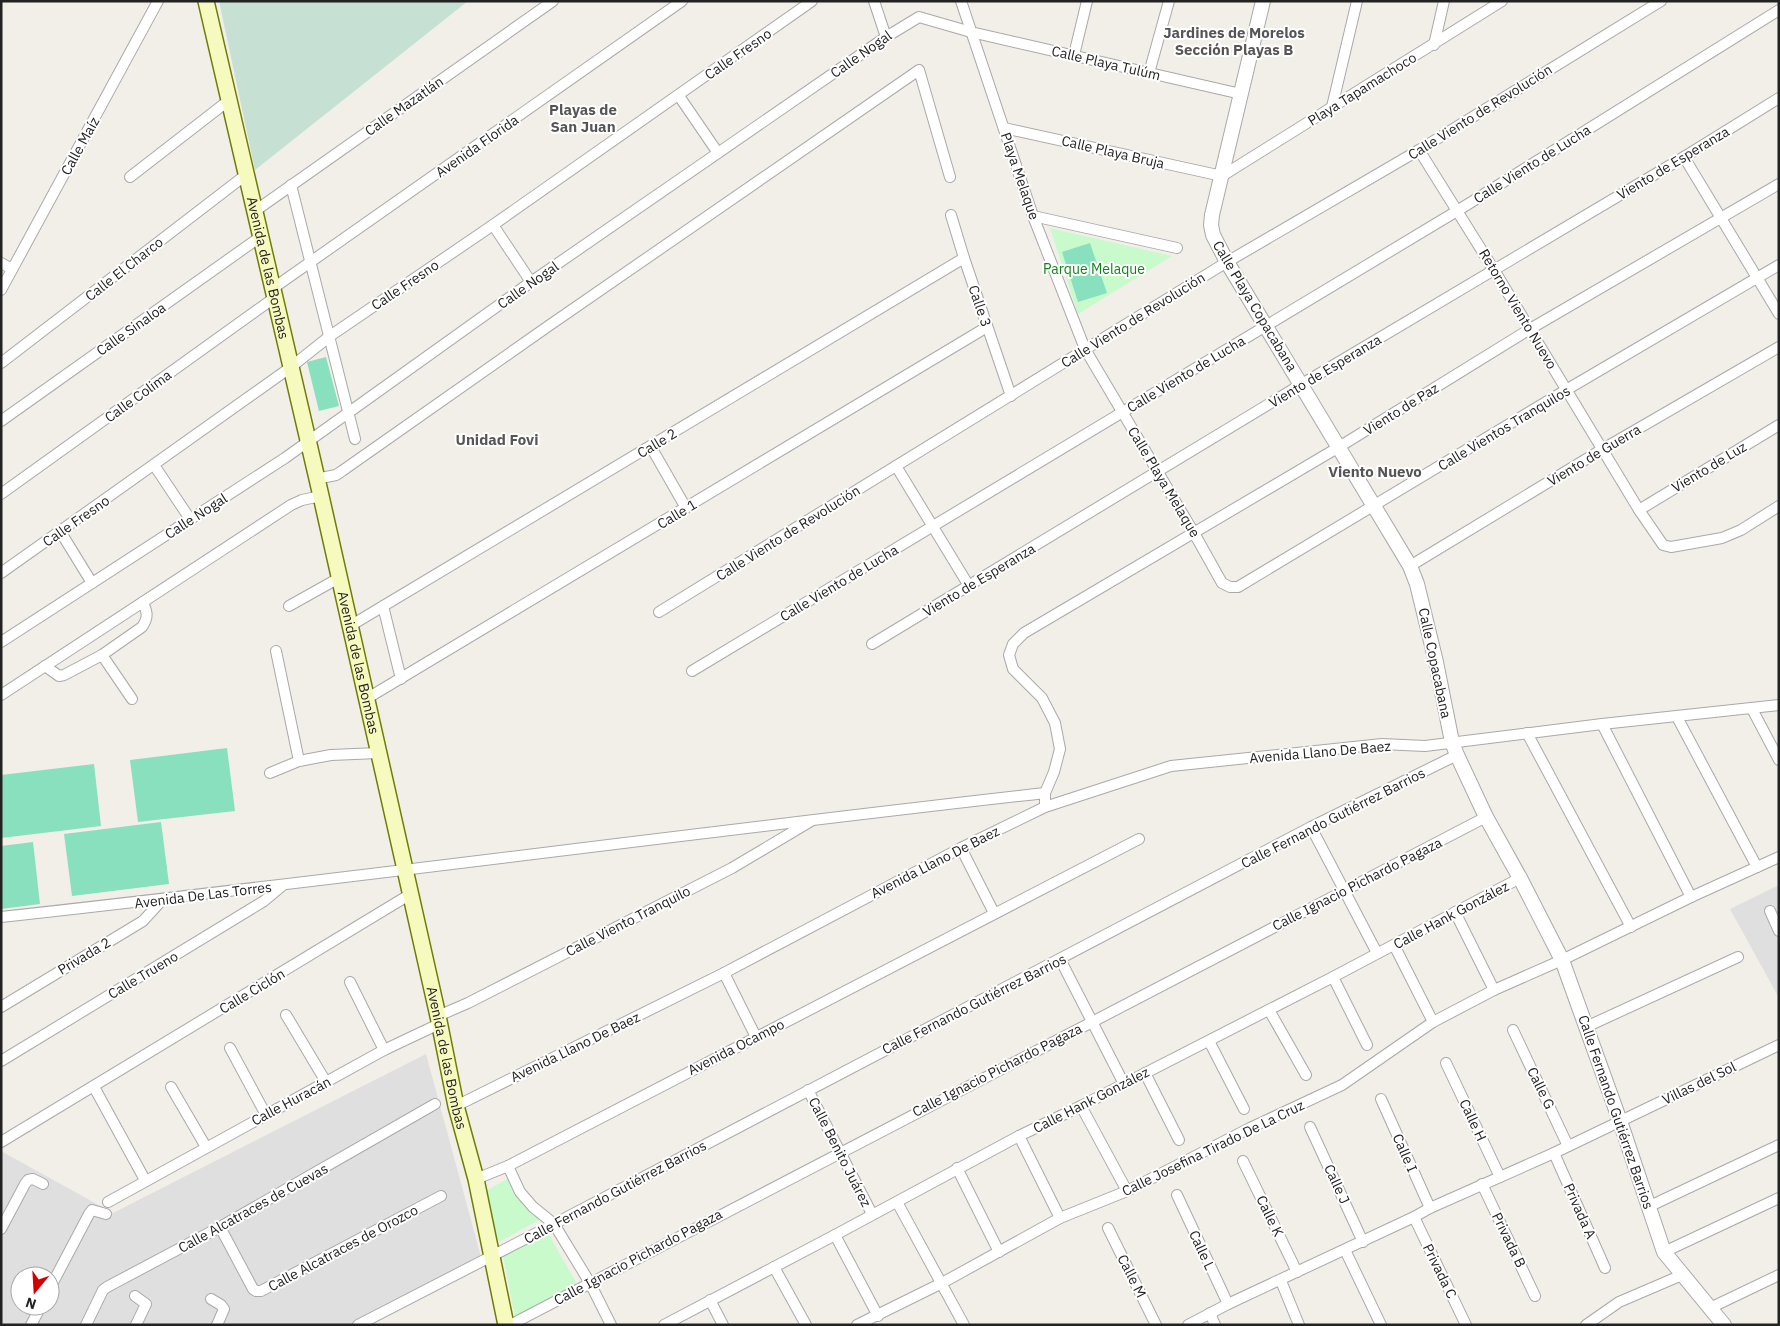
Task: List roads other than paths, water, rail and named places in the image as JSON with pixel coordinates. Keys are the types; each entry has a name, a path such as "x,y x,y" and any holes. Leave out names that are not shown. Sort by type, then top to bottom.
{"main road":[{"name":"Avenida de las Bombas","path":"206,1 321,496 456,1106 476,1179 508,1325"}],"street":[{"name":"Calle Mazatlán","path":"255,211 553,1"},
{"name":"Avenida Florida","path":"273,294 312,262 682,1"},
{"name":"Calle Fresno","path":"1,573 154,465 330,336 493,226 812,1"},
{"path":"874,1 886,37"},
{"name":"Playa Melaque","path":"961,1 1033,216 1084,349"},
{"path":"1074,55 1087,1"},
{"path":"1149,73 1169,1"},
{"name":"Calle Playa Copacabana","path":"1263,1 1211,225 1213,235 1265,326 1375,506 1410,566 1417,584"},
{"path":"1332,107 1357,1"},
{"path":"1434,45 1444,1"},
{"name":"Playa Tapamachoco","path":"1222,176 1502,1"},
{"name":"Calle Viento de Revolución","path":"659,612 1011,396 1084,349 1227,262 1419,150 1660,1"},
{"name":"Calle Maíz","path":"1,290 155,3"},
{"name":"Calle Viento de Lucha","path":"692,671 1458,211 1779,10"},
{"name":"Calle Nogal","path":"1,642 285,458 307,440 531,282 886,37 919,17 971,32"},
{"name":"Calle Playa Tulúm","path":"971,32 1242,94"},
{"path":"316,478 336,475 342,471 540,331 919,70 950,177"},
{"path":"679,96 718,153"},
{"name":"Viento de Esperanza","path":"872,644 1302,384 1684,157 1779,98"},
{"path":"130,177 228,101"},
{"name":"Calle Playa Bruja","path":"1004,128 1222,176"},
{"name":"Retorno Viento Nuevo","path":"1419,150 1639,510 1663,545 1671,547 1722,538 1741,530 1779,506"},
{"path":"1684,157 1779,314"},
{"name":"Calle El Charco","path":"1,363 247,174"},
{"name":"Viento de Paz","path":"1045,793 1054,772 1060,749 1055,723 1042,698 1013,669 1008,655 1013,644 1024,633 1339,447 1530,329 1779,184"},
{"path":"291,185 312,262 355,439"},
{"name":"Calle 3","path":"951,215 1011,396"},
{"path":"1033,216 1177,248"},
{"path":"493,226 531,282"},
{"name":"Calle Sinaloa","path":"1,421 260,237"},
{"name":"Calle 2","path":"350,626 964,258"},
{"path":"1,263 12,269"},
{"name":"Calle Vientos Tranquilos","path":"1230,587 1238,587 1566,390 1779,265"},
{"name":"Calle Colima","path":"1,494 273,294"},
{"name":"Calle 1","path":"366,699 987,327"},
{"name":"Viento de Guerra","path":"1410,566 1602,449 1779,347"},
{"name":"Calle Playa Melaque","path":"1084,349 1222,582 1230,587"},
{"name":"Viento de Luz","path":"1639,510 1779,425"},
{"path":"651,447 686,508"},
{"path":"154,465 190,519"},
{"path":"896,466 969,586"},
{"path":"1,695 291,505 302,500 321,496"},
{"path":"60,531 92,583"},
{"path":"289,606 339,578"},
{"name":"Calle Copacabana","path":"1417,584 1436,662 1452,742"},
{"path":"45,666 59,676 64,676 102,655 142,627 148,614 143,602"},
{"path":"383,606 401,679"},
{"path":"276,651 299,761"},
{"path":"102,655 132,699"},
{"name":"Avenida Llano De Baez","path":"456,1106 724,973 961,848 1046,806 1171,766 1382,744 1425,746 1779,705"},
{"path":"1752,709 1779,760"},
{"path":"1677,717 1757,867"},
{"path":"1602,724 1691,897"},
{"path":"1527,733 1631,927"},
{"name":"Calle Fernando Gutiérrez Barrios","path":"1452,742 1486,817 1562,960 1650,1206 1664,1252 1724,1325"},
{"path":"270,773 299,761 331,755 378,753"},
{"name":"Calle Fernando Gutiérrez Barrios","path":"365,1323 1311,827 1457,756"},
{"path":"1045,793 1046,806"},
{"name":"Avenida De Las Torres","path":"1,918 282,886 814,819 1045,793"},
{"name":"Calle Ignacio Pichardo Pagaza","path":"508,1325 1486,817"},
{"name":"Calle Viento Tranquilo","path":"438,1020 732,868 814,819"},
{"path":"1311,827 1378,954"},
{"name":"Avenida Ocampo","path":"476,1179 508,1166 994,912 1140,839"},
{"path":"961,848 994,912"},
{"name":"Calle Josefina Tirado De La Cruz","path":"857,1325 942,1283 1060,1218 1127,1191 1250,1128 1342,1085 1433,1022 1494,990 1562,960 1691,897 1779,857"},
{"name":"Calle Hank González","path":"664,1325 835,1236 957,1168 1378,954 1520,878"},
{"name":"Calle Trueno","path":"1,1061 264,901 282,886"},
{"name":"Calle Ciclón","path":"1,1142 409,895"},
{"name":"Privada 2","path":"1,1007 143,921 163,899"},
{"path":"1770,911 1779,931"},
{"path":"1455,912 1494,990"},
{"path":"1394,945 1433,1022"},
{"path":"1586,1027 1738,958"},
{"path":"1060,959 1124,1084"},
{"path":"724,973 756,1037"},
{"path":"1333,977 1367,1045"},
{"path":"350,982 384,1050"},
{"path":"1269,1010 1306,1075"},
{"path":"286,1015 326,1082"},
{"name":"Calle Huracán","path":"108,1202 438,1020"},
{"name":"Calle G","path":"1513,1030 1568,1146"},
{"path":"1209,1041 1244,1108"},
{"name":"Villas del Sol","path":"1188,1325 1430,1208 1554,1153 1779,1045"},
{"path":"230,1048 266,1115"},
{"name":"Calle H","path":"1446,1063 1500,1177"},
{"path":"1145,1073 1179,1140"},
{"path":"94,1087 145,1180"},
{"path":"171,1087 206,1147"},
{"name":"Calle Benito Juárez","path":"808,1090 872,1214"},
{"name":"Calle I","path":"1381,1099 1430,1208"},
{"name":"Calle Alcatraces de Cuevas","path":"86,1325 104,1290 220,1227 435,1104"},
{"path":"1081,1106 1127,1191"},
{"name":"Calle J","path":"1310,1127 1363,1242"},
{"path":"1019,1136 1060,1218"},
{"path":"1650,1206 1779,1145"},
{"name":"Privada A","path":"1554,1153 1606,1268"},
{"name":"Calle K","path":"1243,1161 1297,1272"},
{"path":"508,1166 520,1192 533,1207 554,1224 590,1283 611,1325"},
{"path":"957,1168 999,1252"},
{"path":"1,1229 25,1184 33,1179 43,1184"},
{"name":"Privada B","path":"1482,1184 1536,1296"},
{"name":"Calle Alcatraces de Orozco","path":"220,1227 252,1289 261,1291 441,1196"},
{"name":"Calle L","path":"1177,1196 1228,1304"},
{"path":"1664,1252 1779,1198"},
{"path":"897,1202 964,1325"},
{"path":"60,1269 92,1210 106,1214"},
{"name":"Privada C","path":"1414,1217 1466,1325"},
{"name":"Calle M","path":"1108,1228 1156,1325"},
{"path":"835,1236 878,1316"},
{"path":"1345,1250 1382,1325"},
{"path":"774,1267 806,1325"},
{"path":"1586,1325 1619,1302 1682,1275"},
{"path":"1710,1308 1779,1275"},
{"path":"1281,1281 1299,1325"},
{"path":"135,1296 146,1304 136,1325"},
{"path":"211,1300 221,1305 224,1309 217,1325"},
{"path":"710,1300 723,1325"},
{"path":"1210,1313 1215,1325"}],"district":[{"name":"Jardines de Morelos Sección Playas B","path":"1234,40"},
{"name":"Playas de San Juan","path":"583,118"},
{"name":"Unidad Fovi","path":"497,439"},
{"name":"Viento Nuevo","path":"1375,471"}],"park label":[{"name":"Parque Melaque","path":"1094,269"}]}
